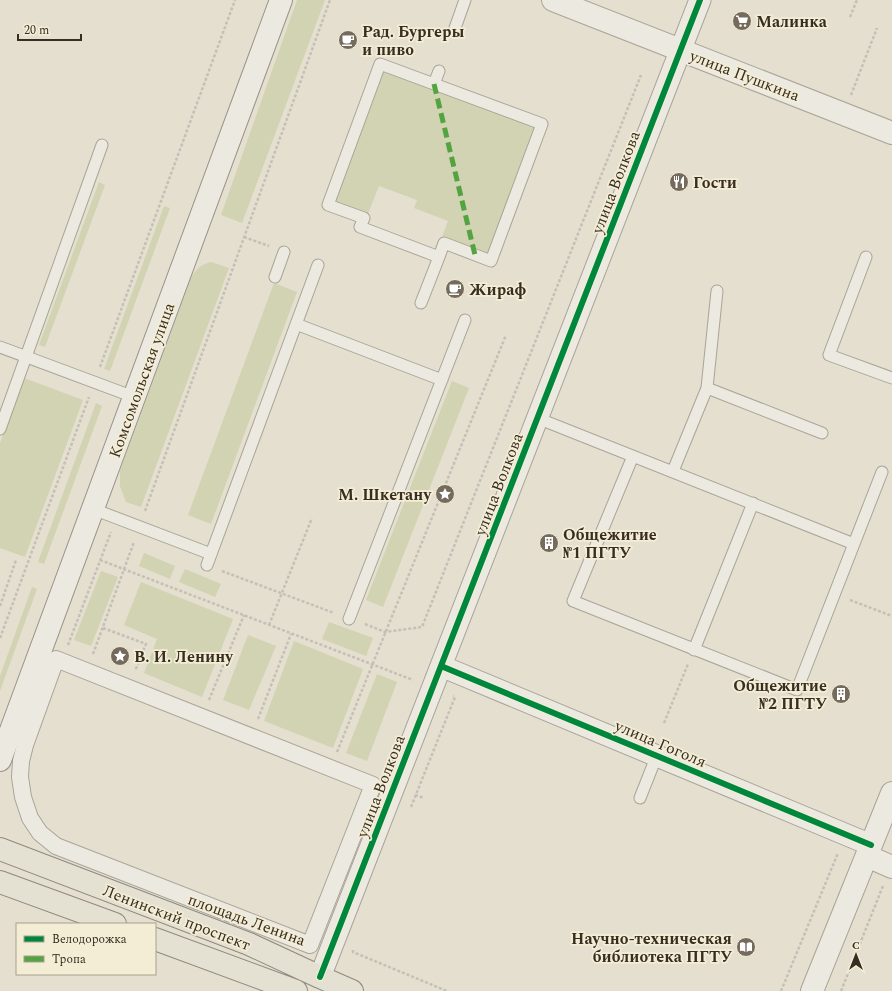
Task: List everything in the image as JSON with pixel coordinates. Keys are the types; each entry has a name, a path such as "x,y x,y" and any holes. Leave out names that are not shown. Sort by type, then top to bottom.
{"main road":[{"name":"Комсомольская улица","path":"0,760 281,0"},
{"name":"улица Пушкина","path":"554,0 892,133"},
{"path":"812,991 869,850 886,827 892,793"},
{"name":"Ленинский проспект","path":"0,849 250,944 352,991"},
{"name":"улица Гоголя","path":"869,850 891,866"},
{"name":"Ленинский проспект","path":"0,882 112,923"},
{"name":"Ленинский проспект","path":"156,939 296,991"}],"street":[{"name":"улица Волкова","path":"320,977 700,0"},
{"name":"площадь Ленина","path":"56,659 202,716 372,785 310,945 56,846 40,833 30,818 23,797 20,777 21,761 25,745 56,659"},
{"name":"улица Гоголя","path":"441,666 846,834 869,850"}],"lane":[{"path":"455,28 465,0"},
{"path":"421,304 439,257 444,243 491,260 542,124 380,64 328,205 364,218 360,228 439,257"},
{"path":"434,84 439,71"},
{"path":"0,429 102,145"},
{"path":"275,277 284,252"},
{"path":"866,257 829,355 892,378"},
{"path":"207,565 318,265"},
{"path":"673,471 707,388 718,291"},
{"path":"349,619 465,320"},
{"path":"296,324 442,380"},
{"path":"0,347 134,398"},
{"path":"707,388 822,433"},
{"path":"537,418 854,544"},
{"path":"633,456 573,601 797,690 882,472"},
{"path":"694,650 753,503"},
{"path":"93,509 212,554"},
{"path":"640,798 656,756"}],"path":[{"path":"0,638 235,0"},
{"path":"92,657 330,0"},
{"path":"850,17 857,0"},
{"path":"851,95 877,28"},
{"path":"207,565 385,632 422,627 641,75"},
{"path":"336,755 506,335"},
{"path":"62,661 116,518"},
{"path":"269,625 312,518"},
{"path":"0,606 16,560"},
{"path":"100,560 455,697"},
{"path":"834,594 892,616"},
{"path":"202,716 244,615"},
{"path":"103,628 146,644 134,674"},
{"path":"252,736 291,634"},
{"path":"664,723 694,650"},
{"path":"781,991 846,834"},
{"path":"841,991 891,866"},
{"path":"353,952 447,991"}],"green space":[{"path":"297,0 325,0 242,223 221,215"},
{"path":"384,70 535,127 488,254 442,237 448,221 414,208 417,200 379,186 367,216 333,204"},
{"path":"99,182 105,185 45,347 39,345"},
{"path":"164,206 170,208 110,371 104,369"},
{"path":"211,262 229,268 141,507 126,502 120,486 120,471 191,278 204,264"},
{"path":"274,283 297,292 211,524 188,515"},
{"path":"24,378 83,400 25,557 0,548 0,443"},
{"path":"452,381 469,388 383,607 366,600"},
{"path":"96,403 102,406 44,564 38,562"},
{"path":"144,553 175,566 170,579 139,566"},
{"path":"185,569 221,584 215,597 179,582"},
{"path":"101,571 118,577 91,646 74,640"},
{"path":"141,582 233,619 202,697 144,673 157,639 124,625"},
{"path":"32,587 37,589 0,691 0,676"},
{"path":"329,622 373,638 366,656 322,639"},
{"path":"248,635 276,646 249,710 223,700"},
{"path":"294,641 363,669 333,748 264,721"},
{"path":"377,674 397,682 367,761 346,753"}],"marked path":[{"path":"434,84 475,255"}],"cycle path":[{"path":"320,977 700,0"},
{"path":"441,666 871,845"}],"place":[{"name":"Малинка","path":"742,21"},
{"name":"Рад. Бургеры и пиво","path":"348,40"},
{"name":"Гости","path":"679,182"},
{"name":"Жираф","path":"455,289"},
{"name":"М. Шкетану","path":"445,494"},
{"name":"Общежитие №1 ПГТУ","path":"549,543"},
{"name":"В. И. Ленину","path":"120,656"},
{"name":"Общежитие №2 ПГТУ","path":"841,694"},
{"name":"Научно-техническая библиотека ПГТУ","path":"746,947"}]}
